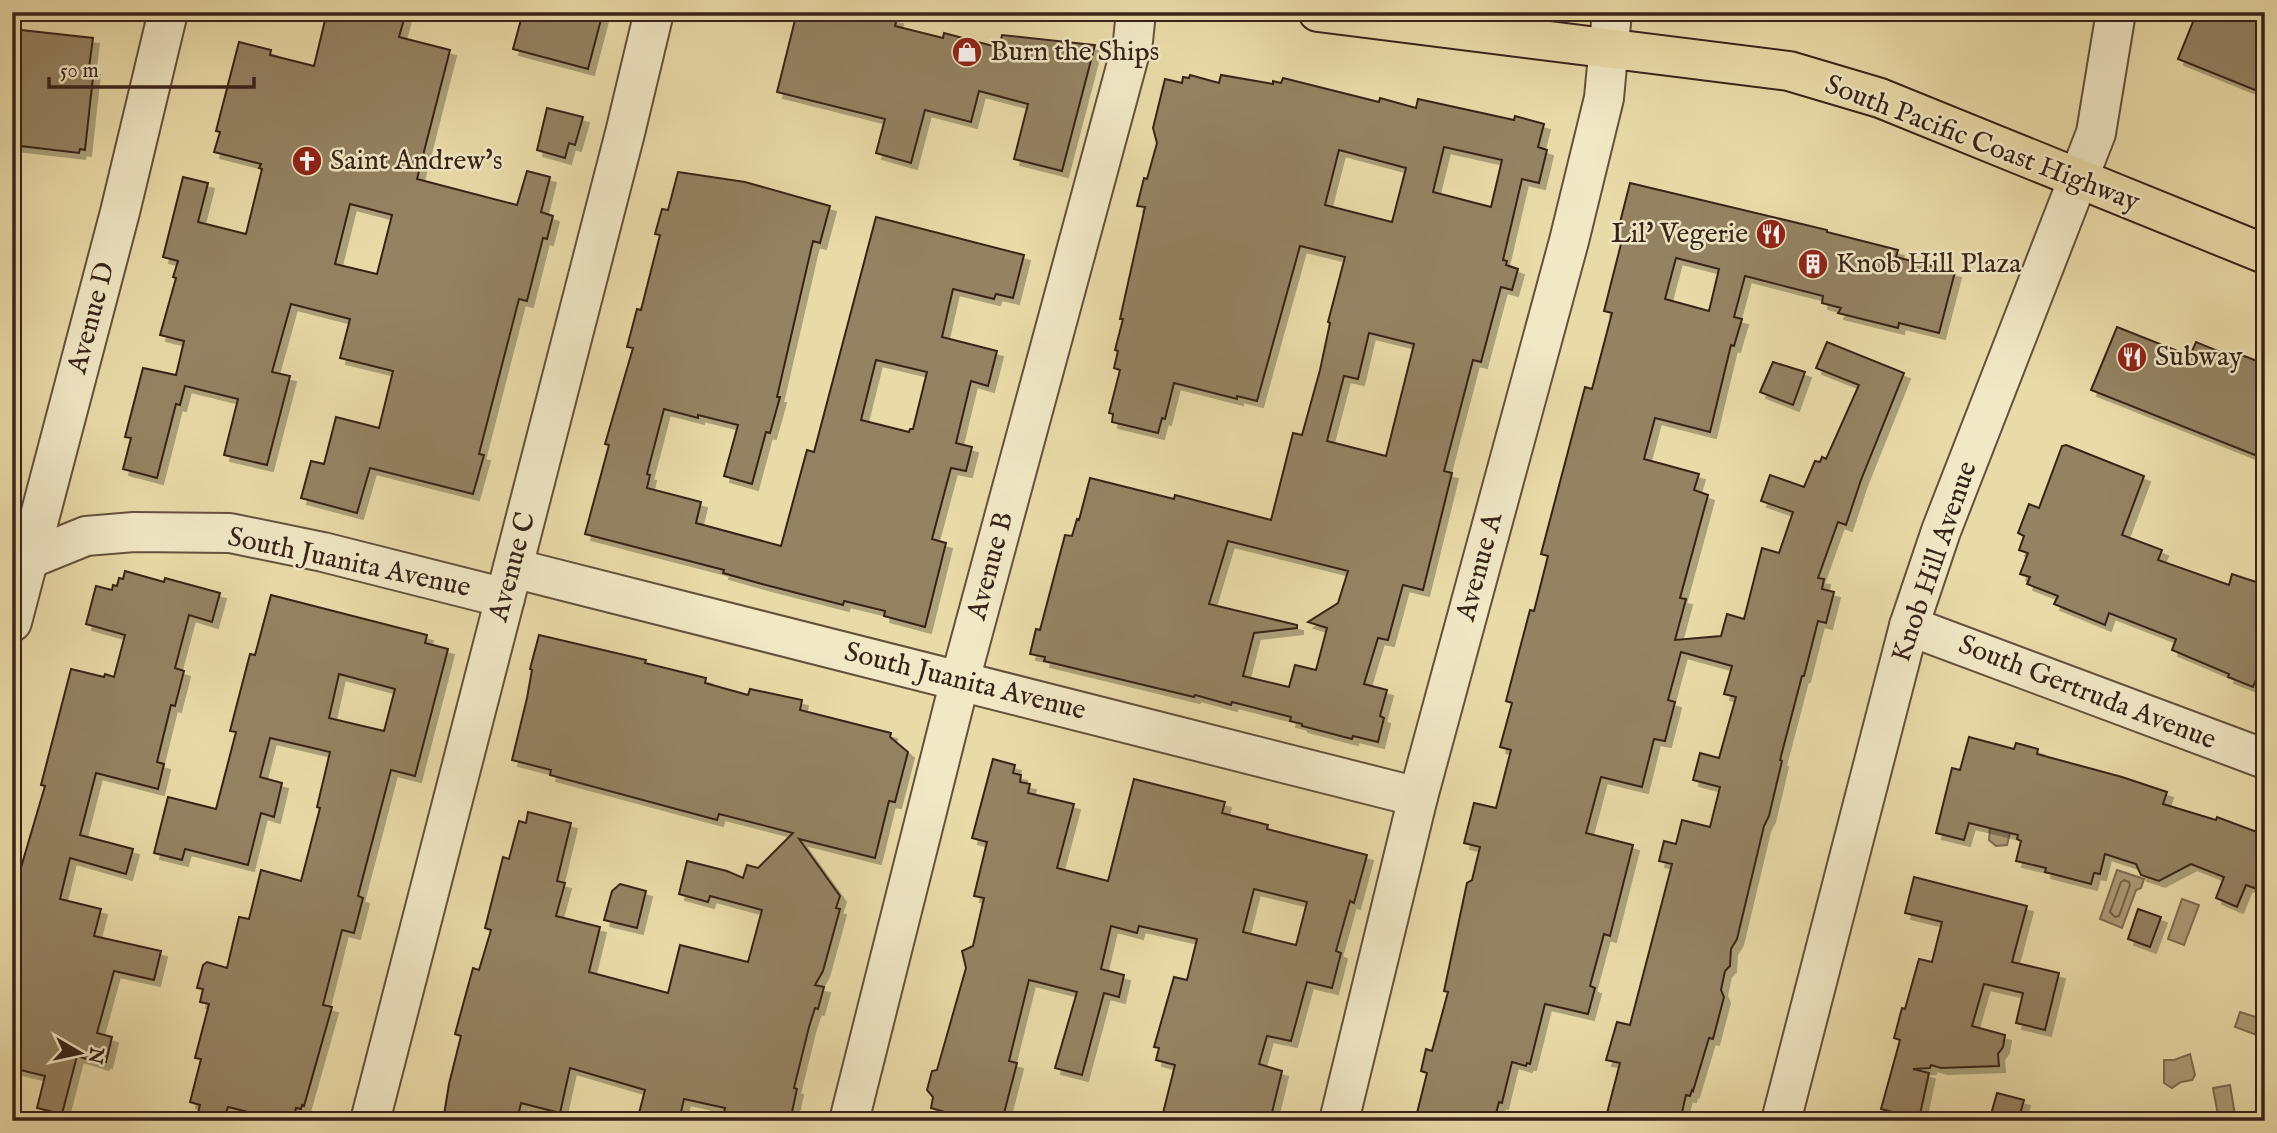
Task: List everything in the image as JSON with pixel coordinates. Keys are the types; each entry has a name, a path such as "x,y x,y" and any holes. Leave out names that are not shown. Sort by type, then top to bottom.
{"highway":[{"name":"South Pacific Coast Highway","path":"1318,12 1611,30 1789,71 1880,98 2265,254"}],"street":[{"name":"Avenue D","path":"12,622 21,562 120,212 168,12"},
{"name":"Avenue C","path":"370,1121 654,12"},
{"name":"Avenue B","path":"849,1121 960,680 1133,41 1136,12"},
{"name":"Knob Hill Avenue","path":"1781,1121 1909,626 1941,531 2096,133 2116,12"},
{"name":"Avenue A","path":"1339,1121 1418,797 1569,241 1604,98 1611,30"},
{"name":"South Juanita Avenue","path":"21,562 86,536 134,532 230,533 323,552 509,583 960,680 1418,797"},
{"name":"South Gertruda Avenue","path":"1909,626 2265,759"}],"water":[{"path":"1995,809 2015,812 2007,845 1996,846 1989,840"},
{"path":"2117,870 2144,879 2141,888 2136,890 2122,928 2100,919"},
{"path":"2182,899 2199,905 2184,945 2168,939"},
{"path":"2240,1012 2265,1020 2265,1038 2235,1027"},
{"path":"2190,1054 2195,1075 2192,1080 2181,1082 2172,1088 2164,1083 2164,1060 2174,1060"},
{"path":"2230,1085 2236,1121 2219,1121 2213,1088"}],"building":[{"path":"327,12 406,12 399,37 450,50 417,179 517,205 527,171 550,177 541,212 553,216 547,239 543,238 527,301 519,299 479,454 484,455 473,494 370,468 357,513 301,498 311,461 324,464 336,417 379,428 393,371 340,358 350,319 291,304 272,372 290,376 267,465 224,455 238,399 185,386 180,405 176,404 157,478 123,469 131,438 125,437 143,368 176,375 184,341 160,335 178,261 163,257 183,177 208,183 198,222 246,234 261,164 214,152 220,132 216,131 239,42 271,50 270,55 314,66","holes":["350,204 392,215 377,274 335,264"]},
{"path":"523,12 603,12 588,69 513,49"},
{"path":"797,12 847,17 847,12 897,18 895,26 943,38 944,33 993,46 995,40 1001,40 1002,35 1095,45 1062,171 1014,159 1028,104 979,91 971,122 925,110 911,163 876,153 885,119 777,92"},
{"path":"2197,12 2238,12 2265,23 2265,94 2178,59"},
{"path":"12,29 93,38 89,68 94,69 85,150 80,149 79,153 12,145"},
{"path":"1190,75 1219,83 1221,75 1273,84 1273,81 1281,83 1283,78 1379,102 1380,98 1416,108 1418,99 1514,120 1515,116 1544,124 1538,147 1547,150 1539,183 1522,179 1503,260 1507,261 1506,265 1518,269 1512,290 1501,287 1481,362 1473,360 1444,471 1452,473 1423,590 1403,585 1388,640 1378,638 1364,684 1387,690 1380,716 1384,718 1378,742 1353,736 1352,739 1302,726 1290,721 1291,717 1044,661 1045,657 1030,654 1036,629 1040,630 1065,535 1072,536 1090,478 1174,499 1175,495 1271,520 1293,433 1302,435 1320,370 1330,323 1328,322 1345,257 1300,246 1257,401 1237,396 1237,399 1174,383 1165,419 1162,418 1158,433 1112,422 1113,414 1109,413 1120,370 1114,368 1118,351 1115,350 1145,207 1137,206 1157,143 1153,128 1165,79 1182,83 1183,77 1189,78","holes":["1444,147 1502,160 1491,207 1433,192","1339,150 1406,168 1392,222 1325,205","1369,333 1414,344 1386,456 1327,441 1344,376 1358,379","1228,541 1348,571 1338,603 1308,622 1327,628 1316,670 1295,665 1289,687 1243,676 1254,633 1297,628 1297,625 1209,604"]},
{"path":"547,108 583,117 575,145 569,143 565,158 537,150"},
{"path":"678,172 745,182 830,206 820,243 813,241 777,397 780,397 770,433 766,432 752,484 724,476 738,425 664,409 647,474 650,475 647,488 701,502 696,523 781,546 807,450 814,452 876,217 1024,255 1013,298 996,294 994,299 953,289 942,337 997,351 988,386 971,381 956,443 972,447 966,471 951,468 932,539 946,543 925,627 884,616 885,611 844,601 843,605 723,573 724,570 585,534 609,445 605,444 633,348 627,347 637,309 641,310 660,235 655,234 662,209 668,210","holes":["876,360 927,372 913,429 909,432 861,420"]},
{"path":"1630,183 1827,230 1898,250 1896,257 1955,272 1939,333 1899,323 1898,328 1838,313 1841,308 1822,303 1823,296 1745,276 1734,317 1742,319 1734,346 1731,345 1710,432 1655,418 1644,459 1699,474 1694,490 1708,495 1680,598 1686,599 1675,640 1721,636 1727,614 1744,619 1762,548 1779,553 1793,512 1761,501 1770,475 1804,487 1815,461 1820,462 1822,457 1826,459 1859,385 1816,368 1827,342 1904,373 1846,525 1838,522 1818,578 1824,579 1822,589 1834,592 1826,623 1818,621 1802,676 1780,760 1782,761 1769,816 1764,826 1737,939 1731,949 1730,966 1725,971 1721,990 1724,997 1713,1039 1709,1038 1693,1091 1690,1096 1686,1095 1680,1121 1605,1121 1620,1063 1606,1060 1617,1022 1630,1025 1672,864 1659,861 1664,841 1676,844 1682,820 1710,827 1720,787 1693,780 1700,753 1719,758 1736,697 1724,694 1732,666 1681,652 1668,700 1675,702 1665,741 1654,739 1642,787 1601,777 1586,833 1633,845 1610,936 1604,934 1590,986 1595,988 1588,1014 1545,1004 1530,1064 1527,1063 1526,1066 1512,1062 1502,1103 1499,1102 1494,1121 1415,1121 1427,1073 1421,1071 1426,1049 1432,1051 1448,992 1444,991 1467,883 1472,880 1480,847 1464,843 1474,803 1496,808 1511,750 1500,747 1512,703 1506,701 1530,610 1534,611 1548,556 1541,554 1585,387 1592,389 1612,313 1604,311 1621,244 1615,242","holes":["1676,258 1719,269 1709,311 1665,299"]},
{"path":"2117,327 2190,356 2196,342 2237,359 2239,354 2265,364 2265,459 2091,390"},
{"path":"1773,362 1805,372 1793,405 1760,392"},
{"path":"2066,445 2144,476 2122,535 2162,550 2158,560 2229,585 2232,574 2265,585 2265,680 2257,677 2253,687 2228,677 2229,674 2172,650 2176,639 2109,613 2105,625 2054,604 2058,596 2027,584 2030,577 2020,574 2028,553 2019,550 2024,536 2018,533 2029,504 2039,508 2062,446"},
{"path":"125,571 164,582 165,578 220,593 212,622 189,615 175,668 184,671 175,706 171,705 157,762 164,764 158,789 96,773 80,835 133,849 126,874 70,858 60,899 101,909 94,936 161,951 154,980 114,971 97,1033 112,1037 106,1062 103,1064 77,1056 62,1114 37,1108 45,1076 12,1068 12,940 18,915 12,914 12,898 45,786 41,785 71,669 114,677 125,635 86,624 96,586 112,590 113,585 117,586 119,578 123,579"},
{"path":"271,595 427,635 425,643 448,649 415,776 391,770 358,896 363,898 354,933 342,930 323,1005 332,1007 304,1106 302,1105 301,1109 296,1108 293,1121 228,1107 225,1116 220,1115 219,1121 196,1121 200,1105 190,1102 201,1059 195,1058 209,1004 200,1002 203,989 197,988 203,965 207,962 227,968 239,917 249,919 261,870 301,881 320,808 317,807 330,752 270,738 260,777 282,783 274,817 261,813 248,865 185,849 182,860 154,853 168,797 216,809 236,732 230,731 250,654 255,655","holes":["339,674 395,689 384,731 329,718"]},
{"path":"539,635 646,660 645,663 706,678 705,683 748,695 750,689 802,700 800,710 891,733 890,737 908,752 895,802 889,801 875,858 799,839 840,896 836,908 840,909 823,971 815,985 824,987 818,1009 815,1008 809,1027 794,1088 797,1089 790,1121 779,1118 778,1121 722,1121 725,1108 684,1099 679,1121 637,1121 645,1090 570,1068 560,1113 521,1103 517,1121 443,1121 461,1036 455,1034 473,968 479,970 491,930 485,928 503,857 509,859 519,821 526,823 528,812 571,823 557,881 565,883 556,916 600,927 589,972 668,993 680,945 748,962 762,910 710,896 708,902 679,894 687,861 743,878 747,865 758,868 793,833 719,814 717,820 550,775 551,770 512,760"},
{"path":"1969,737 2014,749 2016,743 2038,749 2037,754 2167,792 2163,804 2216,820 2217,817 2265,835 2265,892 2246,885 2237,907 2216,898 2224,877 2191,864 2159,881 2141,875 2136,864 2105,854 2100,874 2094,873 2091,884 2045,872 2046,868 2016,861 2021,841 2017,839 2018,835 1969,823 1964,840 1936,833 1952,768 1960,770"},
{"path":"993,759 1015,765 1013,773 1021,775 1020,782 1030,784 1028,793 1074,804 1057,868 1108,881 1134,779 1225,802 1222,813 1268,825 1267,829 1367,855 1354,903 1350,901 1336,951 1341,953 1332,988 1307,982 1291,1041 1267,1036 1259,1064 1282,1071 1270,1121 1161,1121 1175,1065 1156,1060 1159,1048 1154,1047 1174,977 1187,980 1197,939 1139,926 1137,933 1111,926 1101,969 1124,975 1119,997 1104,993 1082,1075 1055,1068 1077,992 1029,980 1009,1061 1017,1063 1002,1121 946,1121 948,1113 931,1108 933,1097 927,1090 932,1071 937,1070 966,968 962,951 973,946 984,898 974,896 987,842 972,838","holes":["1254,889 1307,902 1296,945 1243,932"]},
{"path":"1914,877 2027,906 2012,962 2059,973 2045,1030 2016,1023 2023,993 1984,984 1972,1026 2005,1035 2003,1047 1998,1054 1999,1066 1941,1068 1931,1065 1930,1068 1913,1069 1929,1073 1919,1119 1881,1109 1900,1040 1894,1038 1902,1008 1905,1009 1919,959 1932,962 1942,922 1905,913"},
{"path":"620,884 646,891 637,928 604,920 612,891"},
{"path":"2138,909 2161,917 2150,947 2128,939"},
{"path":"1997,1093 2024,1100 2018,1121 1990,1118"}],"place":[{"name":"Burn the Ships","path":"967,52"},
{"name":"Saint Andrew's","path":"307,161"},
{"name":"Lil' Vegerie","path":"1771,234"},
{"name":"Knob Hill Plaza","path":"1813,264"},
{"name":"Subway","path":"2132,357"}]}
